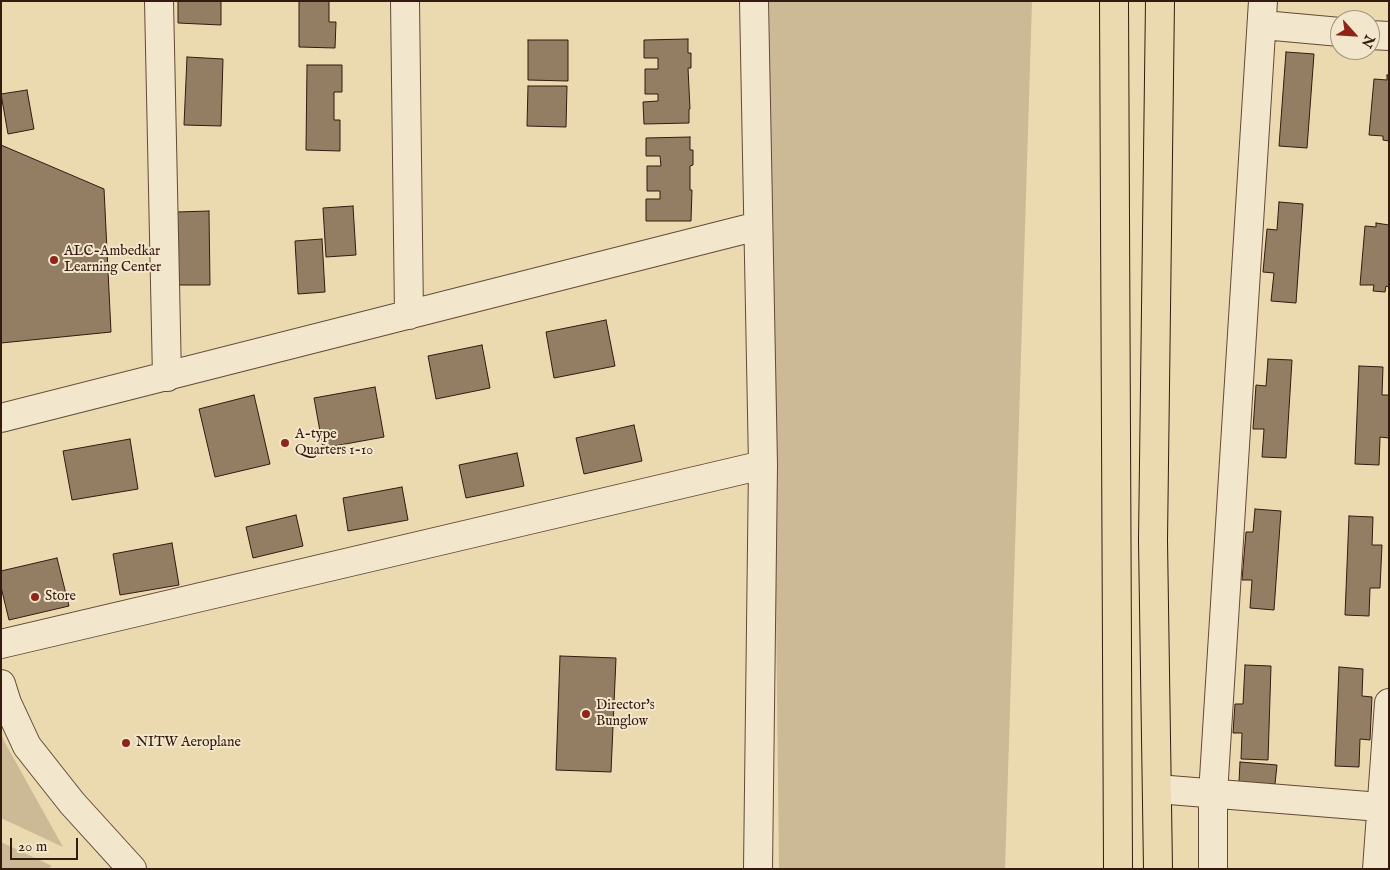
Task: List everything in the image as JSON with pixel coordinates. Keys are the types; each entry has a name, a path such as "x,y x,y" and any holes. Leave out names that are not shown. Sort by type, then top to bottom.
{"main road":[{"path":"1114,1 1118,869"},
{"path":"1158,869 1153,540 1160,1"}],"street":[{"path":"159,1 167,377"},
{"path":"405,1 409,315"},
{"path":"754,1 763,464 758,869"},
{"path":"1213,869 1213,794 1263,13 1330,30"},
{"path":"1,418 758,226"},
{"path":"1,644 763,464"},
{"path":"1,684 7,703 26,746 72,803 132,869"},
{"path":"1377,869 1389,703"},
{"path":"1157,789 1380,807"}],"shaded area":[{"path":"769,1 1032,1 1005,869 779,869"},
{"path":"1,733 4,741 63,847 1,818"},
{"path":"1,842 52,866 47,869 1,869"}],"building":[{"path":"178,1 221,1 221,25 178,23"},
{"path":"299,1 329,1 329,22 336,22 335,48 299,47"},
{"path":"688,39 688,53 691,53 691,68 688,68 689,123 644,124 643,102 658,101 658,94 645,94 645,69 658,69 658,58 644,58 644,40"},
{"path":"528,40 568,40 568,81 528,80"},
{"path":"1286,52 1314,54 1307,148 1279,146"},
{"path":"187,57 223,59 221,126 184,125"},
{"path":"307,65 342,65 342,92 334,92 334,120 340,120 340,151 306,150"},
{"path":"1387,75 1389,75 1389,141 1383,140 1383,136 1369,135 1374,79 1387,80"},
{"path":"528,86 567,86 566,127 527,126"},
{"path":"27,90 34,129 8,134 1,94"},
{"path":"690,137 690,150 693,150 693,165 690,166 690,190 692,190 691,221 646,221 646,199 660,199 660,191 647,191 647,166 661,166 660,156 646,156 646,138"},
{"name":"ALC-Ambedkar Learning Center","path":"1,145 104,189 111,332 1,343"},
{"path":"1279,202 1303,204 1296,303 1271,301 1274,273 1263,272 1267,229 1277,230"},
{"path":"353,206 356,255 326,257 323,208"},
{"path":"209,211 210,285 179,285 177,212"},
{"path":"1376,223 1389,225 1389,287 1386,286 1385,292 1373,291 1374,285 1360,285 1365,226 1376,227"},
{"path":"322,239 325,292 298,294 295,241"},
{"path":"606,320 615,366 554,378 546,332"},
{"path":"482,345 490,388 436,399 428,356"},
{"path":"1268,359 1292,360 1286,458 1262,457 1264,429 1253,429 1256,385 1266,386"},
{"path":"1359,366 1383,367 1382,395 1389,395 1389,438 1380,437 1379,465 1355,464"},
{"path":"375,387 384,437 323,448 314,398"},
{"path":"254,395 270,464 215,477 199,409"},
{"path":"634,425 642,461 584,474 576,438"},
{"path":"130,439 138,489 72,500 63,451"},
{"path":"517,453 524,486 466,498 459,465"},
{"path":"402,487 408,520 348,531 343,498"},
{"path":"1255,509 1281,511 1274,610 1250,608 1252,580 1242,580 1246,532 1253,532"},
{"path":"296,515 303,546 253,558 246,527"},
{"path":"1349,516 1373,517 1372,545 1382,545 1380,588 1370,588 1369,616 1345,615"},
{"path":"172,543 179,585 120,595 113,554"},
{"name":"Store","path":"57,558 69,606 9,620 1,587 1,571"},
{"name":"Director's Bunglow","path":"560,656 616,658 611,772 556,770"},
{"path":"1245,665 1271,666 1268,760 1241,759 1242,733 1233,733 1235,704 1243,704"},
{"path":"1339,667 1363,669 1362,696 1372,697 1370,740 1360,739 1359,767 1335,766"},
{"path":"1240,762 1277,765 1275,784 1239,782"}],"place":[{"name":"ALC-Ambedkar Learning Center","path":"54,260"},
{"name":"A-type Quarters 1-10","path":"285,443"},
{"name":"Store","path":"35,597"},
{"name":"Director's Bunglow","path":"586,714"},
{"name":"NITW Aeroplane","path":"126,743"}]}
